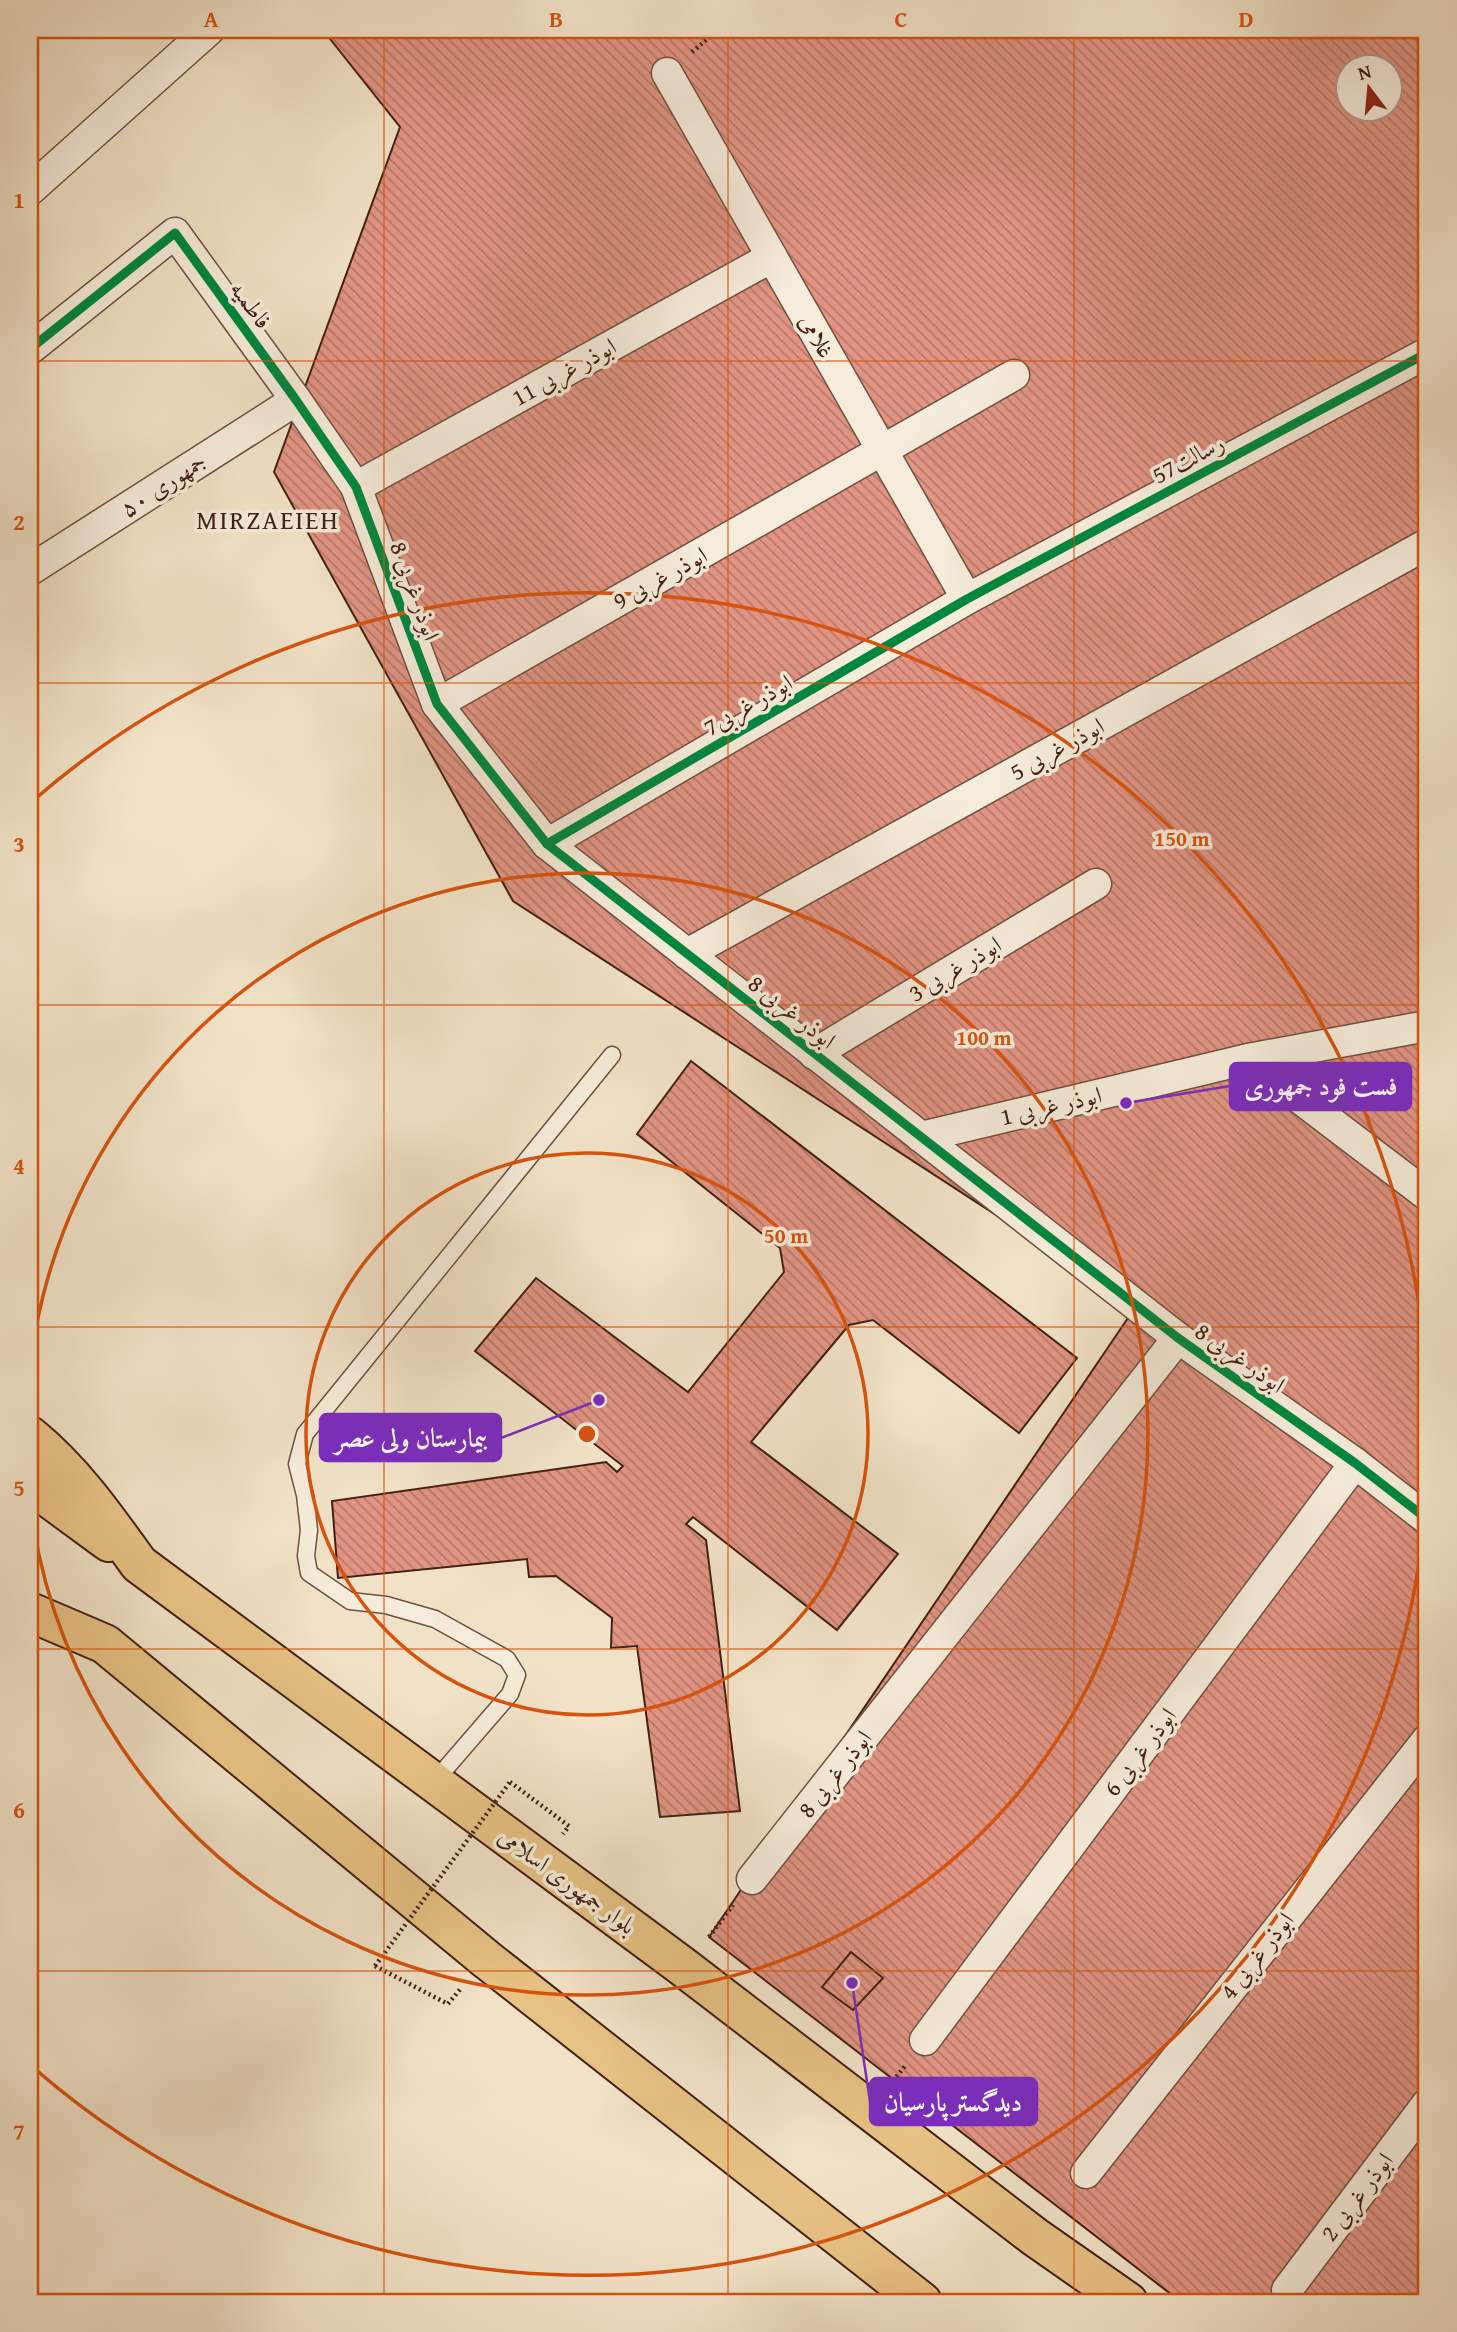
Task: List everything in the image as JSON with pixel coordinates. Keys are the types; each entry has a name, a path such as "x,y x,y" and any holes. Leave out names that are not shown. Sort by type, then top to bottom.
{"main road":[{"name":"بلوار جمهوری اسلامی","path":"30,1436 95,1502 139,1564 682,1966 1035,2237 1128,2302"},
{"path":"30,1484 139,1564"},
{"path":"31,1609 104,1644 486,1959 922,2302"}],"street":[{"path":"30,190 209,30"},
{"name":"غلامی","path":"667,73 967,599"},
{"name":"فاطمیه","path":"30,349 175,233 296,400"},
{"name":"ابوذر غربی 11","path":"356,487 772,257"},
{"name":"رسالت57","path":"967,599 1427,353"},
{"name":"ابوذر غربی 9","path":"437,704 1014,375"},
{"name":"ابوذر غربی 8","path":"296,400 356,487 437,704 547,844 1178,1338 1355,1463 1427,1519"},
{"name":"جمهوری ۵۰","path":"30,570 296,400"},
{"name":"ابوذر غربی 5","path":"687,954 1427,544"},
{"name":"ابوذر غربی7","path":"547,844 967,599"},
{"name":"ابوذر غربی 3","path":"814,1054 1096,884"},
{"name":"ابوذر غربی 1","path":"921,1137 1248,1059 1427,1026"},
{"path":"1248,1059 1427,1195"},
{"name":"ابوذر غربی 8","path":"752,1879 1178,1338"},
{"name":"ابوذر غربی 6","path":"925,2040 1355,1463"},
{"name":"ابوذر غربی 4","path":"1087,2173 1427,1740"},
{"name":"ابوذر غربی 2","path":"1286,2290 1427,2104"}],"lane":[{"path":"434,1782 510,1693 517,1675 507,1659 435,1619 386,1605 350,1601 309,1573 306,1556 309,1530 305,1494 297,1464 305,1434 612,1055"}],"path":[{"path":"448,2004 375,1966 510,1782 569,1826"},
{"path":"682,1966 709,1937 752,1879"},
{"path":"870,2109 925,2040"}],"building":[{"path":"323,30 1427,30 1427,2302 1181,2302 709,1937 1136,1306 513,901 274,472 400,127"},
{"path":"691,1061 1077,1358 1019,1433 873,1320 849,1325 751,1442 898,1554 837,1630 693,1517 686,1524 706,1540 740,1811 660,1817 637,1646 611,1648 612,1618 556,1576 529,1577 527,1559 338,1578 332,1501 606,1462 617,1472 623,1466 475,1351 536,1278 688,1392 784,1272 780,1248 637,1134"},
{"path":"851,1952 883,1978 853,2010 822,1987"}],"cycle path":[{"path":"30,349 175,233 356,487 437,704 547,844 1178,1338 1355,1463 1427,1519"},
{"path":"547,844 967,599 1427,353"}],"place":[{"name":"فست فود جمهوری","path":"1126,1103"},
{"name":"بیمارستان ولی عصر","path":"599,1400"},
{"name":"دیدگستر پارسیان","path":"852,1983"}],"district":[{"name":"MIRZAEIEH","path":"268,520"}]}
